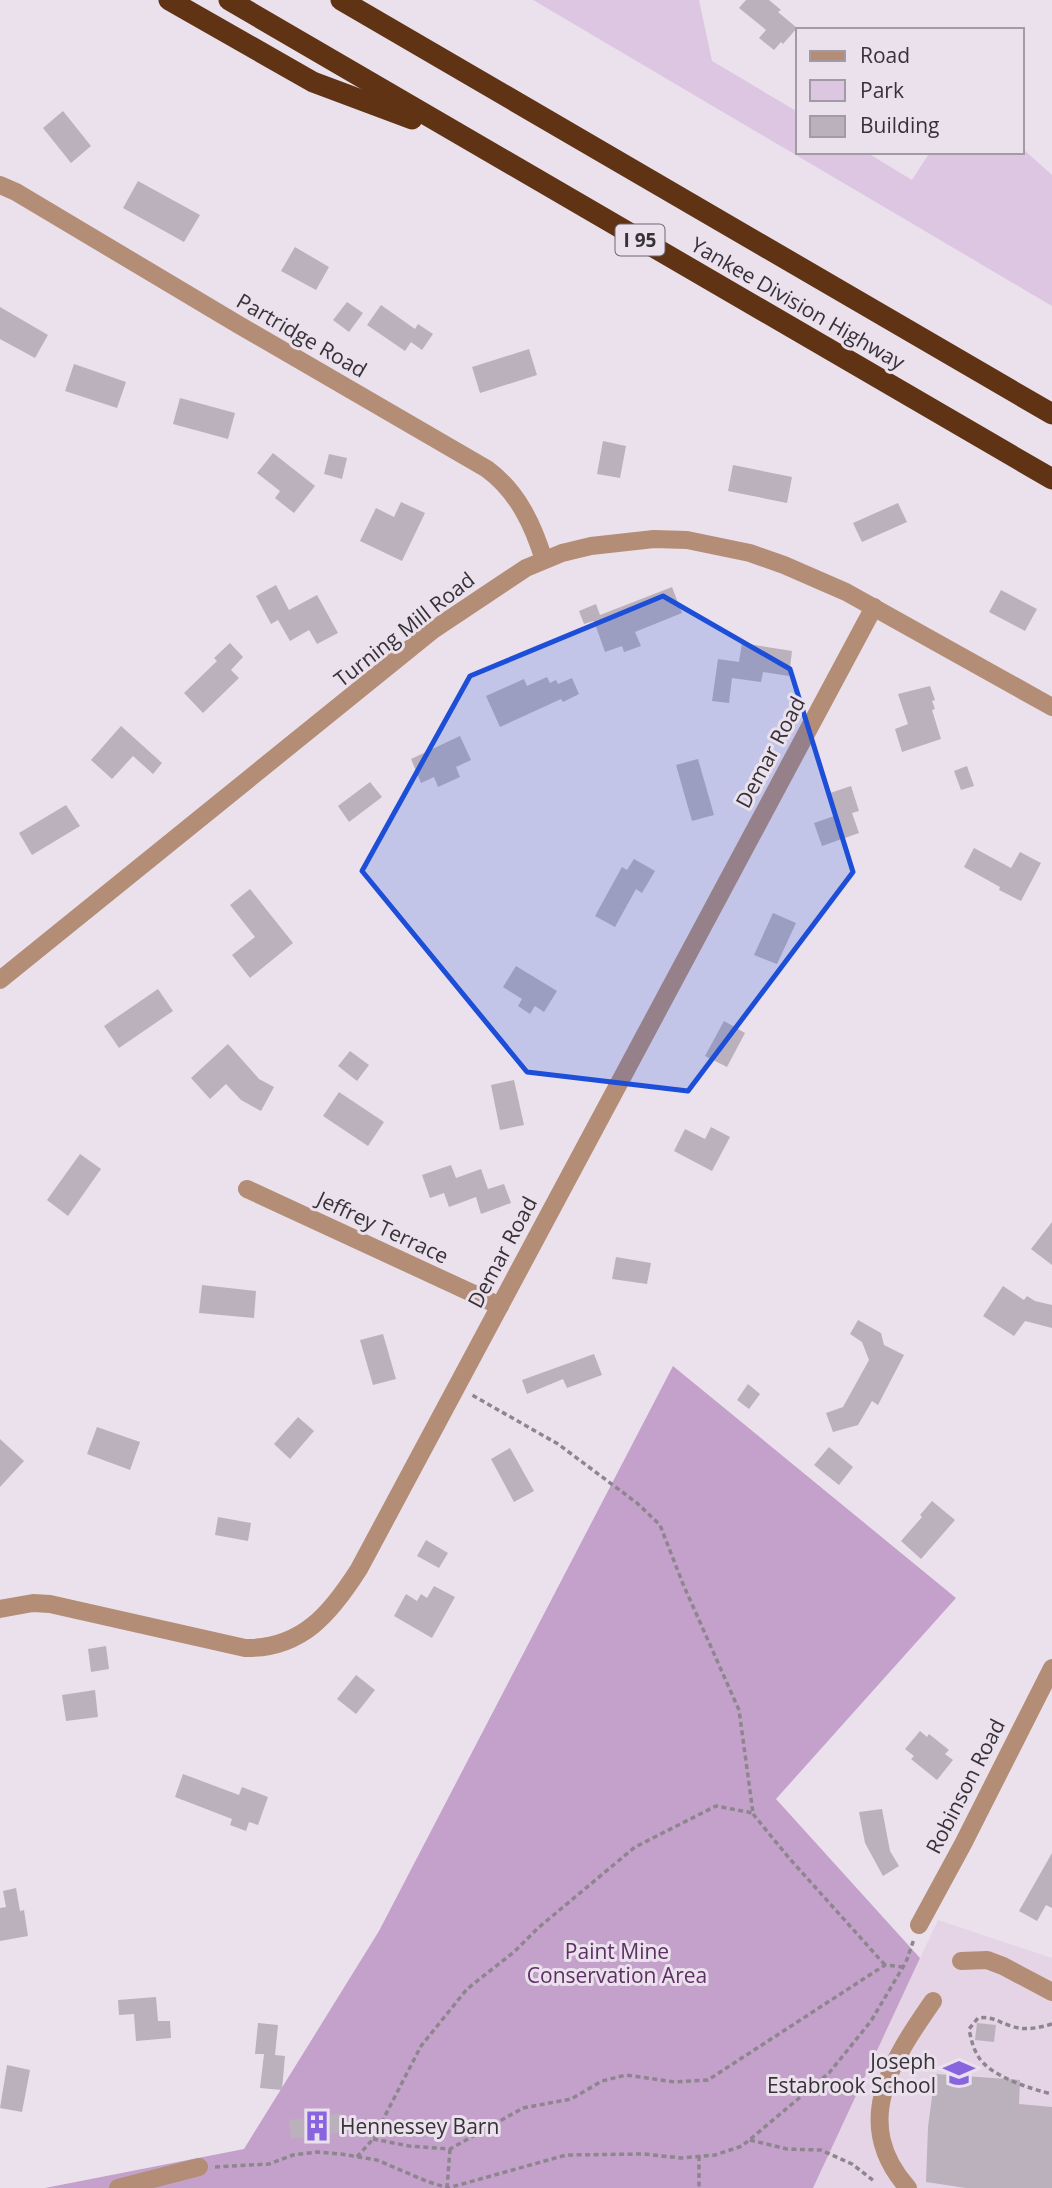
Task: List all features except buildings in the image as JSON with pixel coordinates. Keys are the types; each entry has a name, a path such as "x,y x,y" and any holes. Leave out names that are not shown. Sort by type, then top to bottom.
{"highway":[{"path":"169,0 313,82 468,139"},
{"name":"Yankee Division Highway","path":"229,0 1052,479"},
{"name":"Yankee Division Highway","path":"341,0 1052,414"}],"street":[{"name":"Partridge Road","path":"0,186 16,192 239,326 487,469 520,504 535,532 544,560"},
{"name":"Turning Mill Road","path":"0,980 433,630 520,572 544,560 591,545 623,541 687,540 750,552 874,607 1052,707"},
{"name":"Demar Road","path":"0,1609 33,1603 50,1604 245,1648 273,1645 298,1636 320,1620 345,1590 874,607"},
{"name":"Jeffrey Terrace","path":"247,1189 500,1306"},
{"name":"Robinson Road","path":"919,1924 963,1844 1052,1668"},
{"path":"961,1961 987,1960 1052,1992"},
{"path":"908,2188 891,2170 883,2149 880,2118 884,2085 908,2038 933,2001"},
{"path":"118,2188 199,2167"}],"path":[{"path":"456,1386 558,1444 638,1503 660,1525 739,1710 753,1813 885,1965"},
{"path":"357,2157 373,2139 421,2046 467,1989 635,1847 716,1806 753,1813"},
{"path":"199,2167 269,2164 293,2155 317,2152 377,2160 448,2188 566,2155 644,2154 681,2158 715,2155 733,2149 750,2140 829,2073 871,2021 903,1966 919,1924"},
{"path":"373,2139 409,2146 450,2149 523,2108 571,2099 602,2081 626,2076 675,2082 708,2080 885,1965 903,1966"},
{"path":"1052,2024 1031,2029 1012,2027 992,2017 978,2018 969,2029 979,2059 999,2074 1029,2089 1052,2094"},
{"path":"750,2140 787,2149 821,2150 852,2164 874,2181"},
{"path":"448,2188 450,2149"},
{"path":"699,2156 699,2188"}],"highlighted area":[{"path":"663,596 790,669 853,872 688,1091 527,1072 362,871 470,676"}],"shaded area":[{"name":"Joseph Estabrook School","path":"938,1920 1052,1958 1052,2188 812,2188"}],"green space":[{"path":"533,0 699,0 712,61 796,111 796,154 869,154 912,180 929,154 1024,154 1024,150 1052,175 1052,306"},
{"name":"Paint Mine Conservation Area","path":"673,1366 956,1598 776,1799 920,1958 813,2188 45,2188 244,2149 379,1931"}],"place":[{"name":"Joseph Estabrook School","path":"959,2073"},
{"name":"Hennessey Barn","path":"317,2126"}]}
